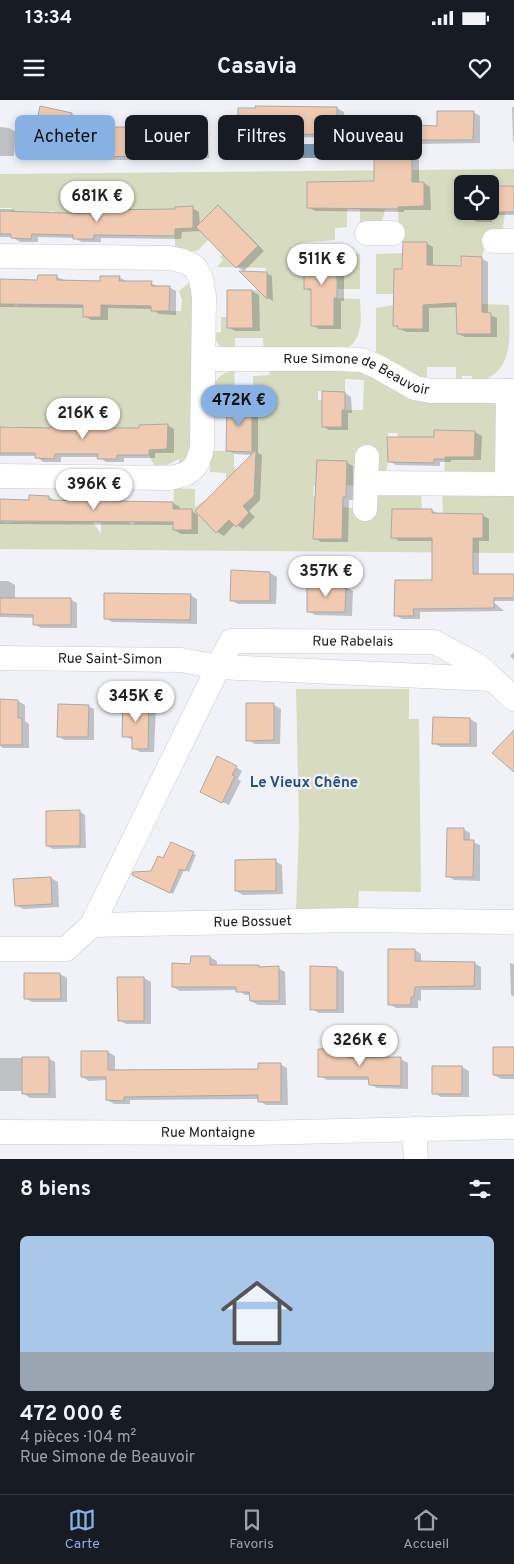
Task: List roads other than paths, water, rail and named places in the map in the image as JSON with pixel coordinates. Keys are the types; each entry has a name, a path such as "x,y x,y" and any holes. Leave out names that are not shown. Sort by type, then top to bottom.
{"street":[{"path":"367,232 393,232"},
{"path":"0,256 169,258 183,261 195,268 201,279 204,296 202,447 200,459 193,470 181,476 169,478 0,476"},
{"name":"Rue Simone de Beauvoir","path":"204,359 362,360 415,388 431,391 511,391 511,484 366,483"},
{"path":"366,509 367,457"},
{"name":"Rue Rabelais","path":"92,925 231,640 434,642 479,666 514,699"},
{"name":"Rue Saint-Simon","path":"0,658 181,660 218,667"},
{"path":"218,667 492,678"},
{"name":"Rue Bossuet","path":"92,925 353,920 514,922"},
{"path":"0,950 66,948 92,925"},
{"name":"Rue Montaigne","path":"0,1132 251,1132 514,1127"},
{"path":"414,1129 416,1159"}],"water":[{"path":"304,144 314,144 314,158 304,158"}],"district":[{"name":"Le Vieux Chêne","path":"304,783"}]}
